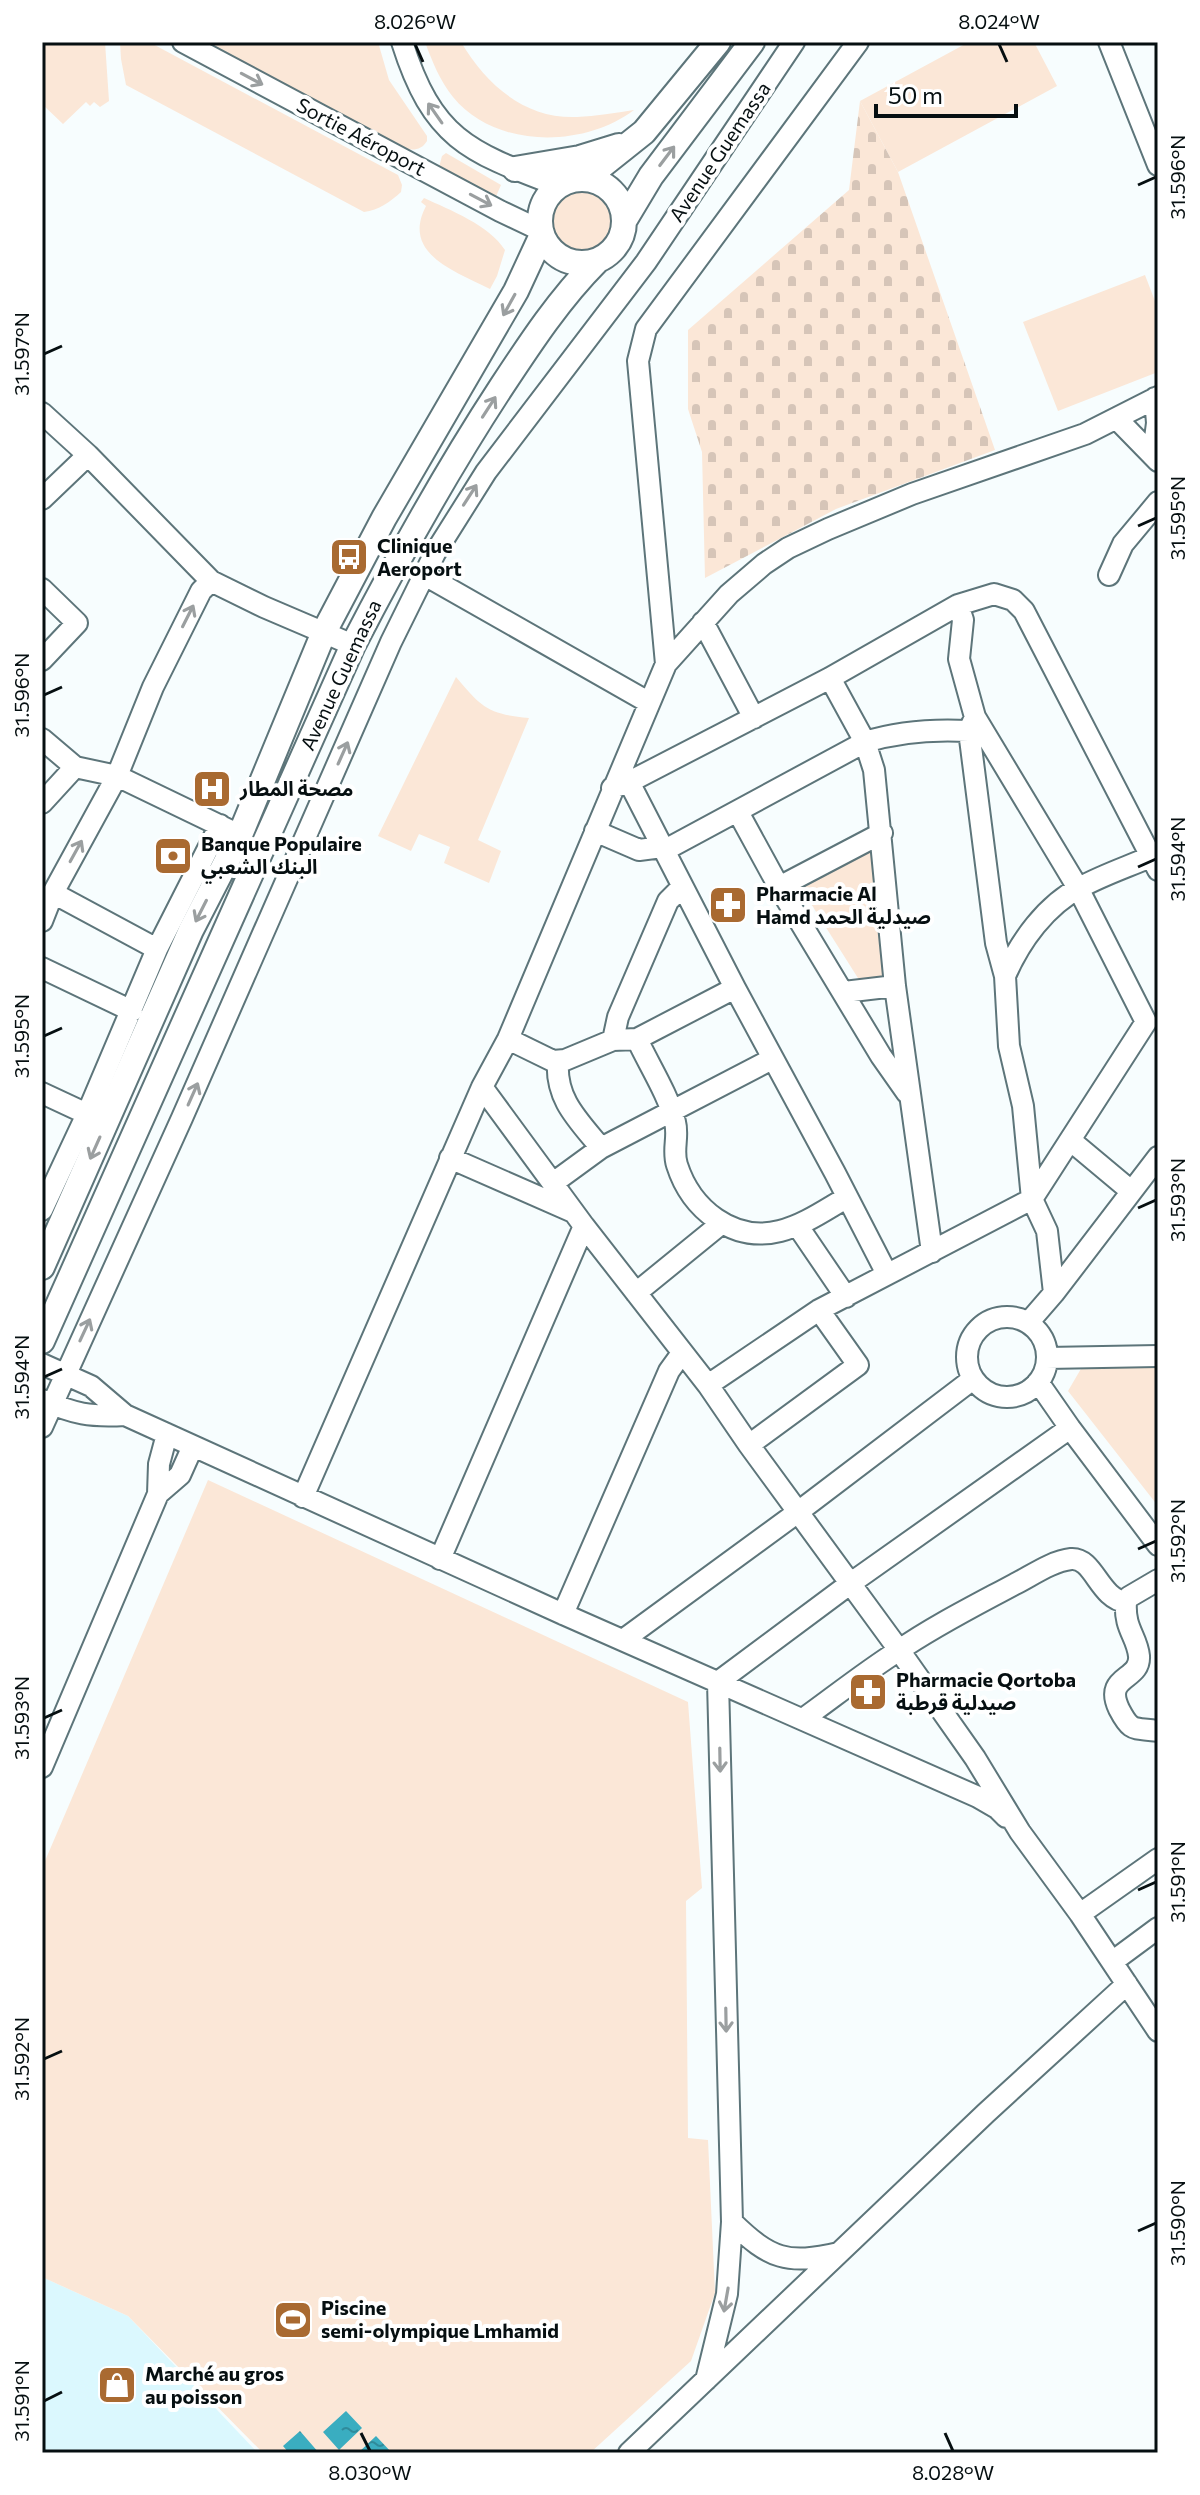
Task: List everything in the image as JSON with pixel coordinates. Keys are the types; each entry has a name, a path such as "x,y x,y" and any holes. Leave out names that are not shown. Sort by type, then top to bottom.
{"main road":[{"path":"585,179 636,139 660,115 718,42"},
{"name":"Avenue Guemassa","path":"624,221 651,176 752,42"},
{"path":"515,169 580,158 636,139"},
{"path":"585,179 601,184 615,195 623,210 624,221 617,245 606,256 581,264 564,260 550,250 541,232 540,213 544,202 559,186 585,179"},
{"name":"Avenue Guemassa","path":"42,1267 187,939 230,830 324,632 384,518 516,291 541,232"},
{"name":"Avenue Guemassa","path":"42,1341 353,645 400,554 491,403 554,310 597,261"}],"street":[{"name":"Sortie Aéroport","path":"183,42 541,232"},
{"path":"402,42 424,98 444,126 471,148 495,162 559,186"},
{"name":"Avenue Guemassa","path":"42,1427 46,1402 65,1374 182,1118 423,574 486,472 646,262 794,42"},
{"path":"666,664 638,361 642,341 646,329 858,42"},
{"path":"1109,42 1158,165"},
{"path":"303,1497 450,1158 508,1039 595,831 620,785 648,702 666,664 729,594 764,564 788,548 828,529 912,494 1085,434 1157,398 1156,458"},
{"path":"42,413 88,455 211,581 353,645"},
{"path":"1117,419 1156,458"},
{"path":"42,499 88,455"},
{"path":"1109,575 1123,544 1158,502"},
{"path":"423,574 648,702"},
{"path":"42,921 53,893 117,776 153,687 201,591 211,581"},
{"path":"42,589 77,623 42,660"},
{"path":"620,785 830,678 958,605 994,594 1013,600 1024,611 1154,863 1078,888 1033,926 1005,976"},
{"path":"958,605 963,620 959,659 972,724 996,943 1005,976 1009,1046 1023,1106 1032,1199 1047,1231 1054,1293"},
{"path":"703,622 754,718"},
{"path":"830,678 865,742 874,770 895,986 932,1252"},
{"path":"595,831 639,850 663,849 738,812 865,742 887,735 972,724"},
{"path":"708,1385 819,1310 1032,1199 1146,1022 1078,888 972,724"},
{"path":"42,739 75,767 117,776 230,830 157,949 87,1114 42,1210"},
{"path":"42,803 75,767"},
{"path":"620,785 663,849 887,1274"},
{"path":"738,812 779,887 881,1056 908,1094"},
{"path":"779,887 882,833"},
{"path":"613,1040 618,1017 668,901 682,887"},
{"path":"53,893 157,949"},
{"path":"42,968 132,1011"},
{"path":"844,992 895,986"},
{"path":"508,1039 558,1061 613,1040 637,1039 735,988"},
{"path":"637,1039 671,1111 677,1134 674,1151 677,1166 696,1202 708,1214 736,1229 779,1231 797,1225 846,1198"},
{"path":"553,1183 601,1148 772,1059"},
{"path":"558,1061 560,1093 601,1148"},
{"path":"482,1087 579,1219 708,1385 899,1650 1158,2031"},
{"path":"42,1093 87,1114"},
{"path":"1070,1140 1131,1191"},
{"path":"1028,1323 1158,1157"},
{"path":"450,1158 579,1219"},
{"path":"440,1559 579,1219"},
{"path":"636,1293 722,1223"},
{"path":"797,1225 846,1297"},
{"path":"749,1445 858,1365 819,1310"},
{"path":"1012,1317 1028,1323 1041,1335 1047,1358 1038,1382 1023,1393 1005,1397 987,1392 973,1379 967,1364 968,1347 975,1332 996,1318 1012,1317"},
{"path":"563,1614 669,1371 682,1353"},
{"path":"1047,1358 1158,1356"},
{"path":"42,1364 91,1386 125,1415 440,1559 978,1797 997,1808 1020,1832"},
{"path":"623,1640 973,1379"},
{"path":"1038,1382 1158,1545"},
{"path":"46,1402 77,1414 125,1415"},
{"path":"718,1682 851,1583 1070,1428"},
{"path":"42,1767 158,1494 159,1464 167,1434"},
{"path":"158,1494 180,1475 193,1446"},
{"path":"803,1719 899,1650 1005,1589 1070,1559 1079,1560 1090,1569 1110,1597 1126,1602"},
{"path":"1158,1580 1129,1597 1126,1602 1127,1626 1139,1655 1139,1663 1115,1689 1114,1698 1129,1726 1136,1730 1158,1731"},
{"path":"706,2380 727,2294 732,2222 718,1682"},
{"path":"1080,1914 1158,1859"},
{"path":"1112,1962 1158,1928"},
{"path":"629,2453 1127,1984"},
{"path":"732,2222 753,2242 786,2259 818,2258 839,2253"}],"shaded area":[{"name":"Marché au gros au poisson","path":"42,2277 128,2316 258,2453 42,2453"}],"green space":[{"path":"42,42 105,42 109,101 100,107 94,102 90,106 86,102 63,124 42,104"},
{"path":"120,42 149,42 398,175 401,192 384,205 364,212 126,85"},
{"path":"202,42 378,42 389,80 427,136 427,141 416,149 401,147"},
{"path":"425,42 461,42 495,85 508,96 540,112 577,117 634,110 591,131 566,136 516,134 492,126 471,114 453,97 440,78"},
{"path":"969,42 1034,42 1057,86 898,172 860,101"},
{"path":"860,101 898,172 995,450 836,509 705,578 702,452 688,409 688,330 849,190"},
{"path":"446,153 501,185 494,201 438,171 442,156"},
{"path":"581,190 603,199 612,221 603,243 581,252 559,243 550,221 559,199"},
{"path":"424,198 479,226 505,250 490,289 448,267 426,249 420,223 426,206 421,202"},
{"path":"1145,275 1158,309 1158,372 1058,411 1023,322"},
{"path":"456,677 487,708 529,718 478,840 501,851 489,883 444,863 450,847 419,834 411,851 378,836"},
{"path":"877,844 888,981 863,986 801,888"},
{"path":"1082,1367 1158,1367 1158,1506 1068,1391"},
{"path":"208,1480 688,1702 702,1888 686,1901 688,2138 708,2140 715,2293 691,2361 590,2453 263,2453 128,2316 42,2277 42,1868"}],"water":[{"path":"346,2411 362,2428 339,2450 323,2432"},
{"path":"300,2431 319,2453 289,2453 283,2446"},
{"path":"376,2436 392,2453 358,2453"}],"place":[{"name":"Clinique Aeroport","path":"349,557"},
{"name":"مصحة المطار","path":"212,789"},
{"name":"Banque Populaire البنك الشعبي","path":"173,856"},
{"name":"Pharmacie Al Hamd صيدلية الحمد","path":"728,905"},
{"name":"Pharmacie Qortoba صيدلية قرطبة","path":"868,1692"},
{"name":"Piscine semi-olympique Lmhamid","path":"293,2320"},
{"name":"Marché au gros au poisson","path":"117,2385"}]}
